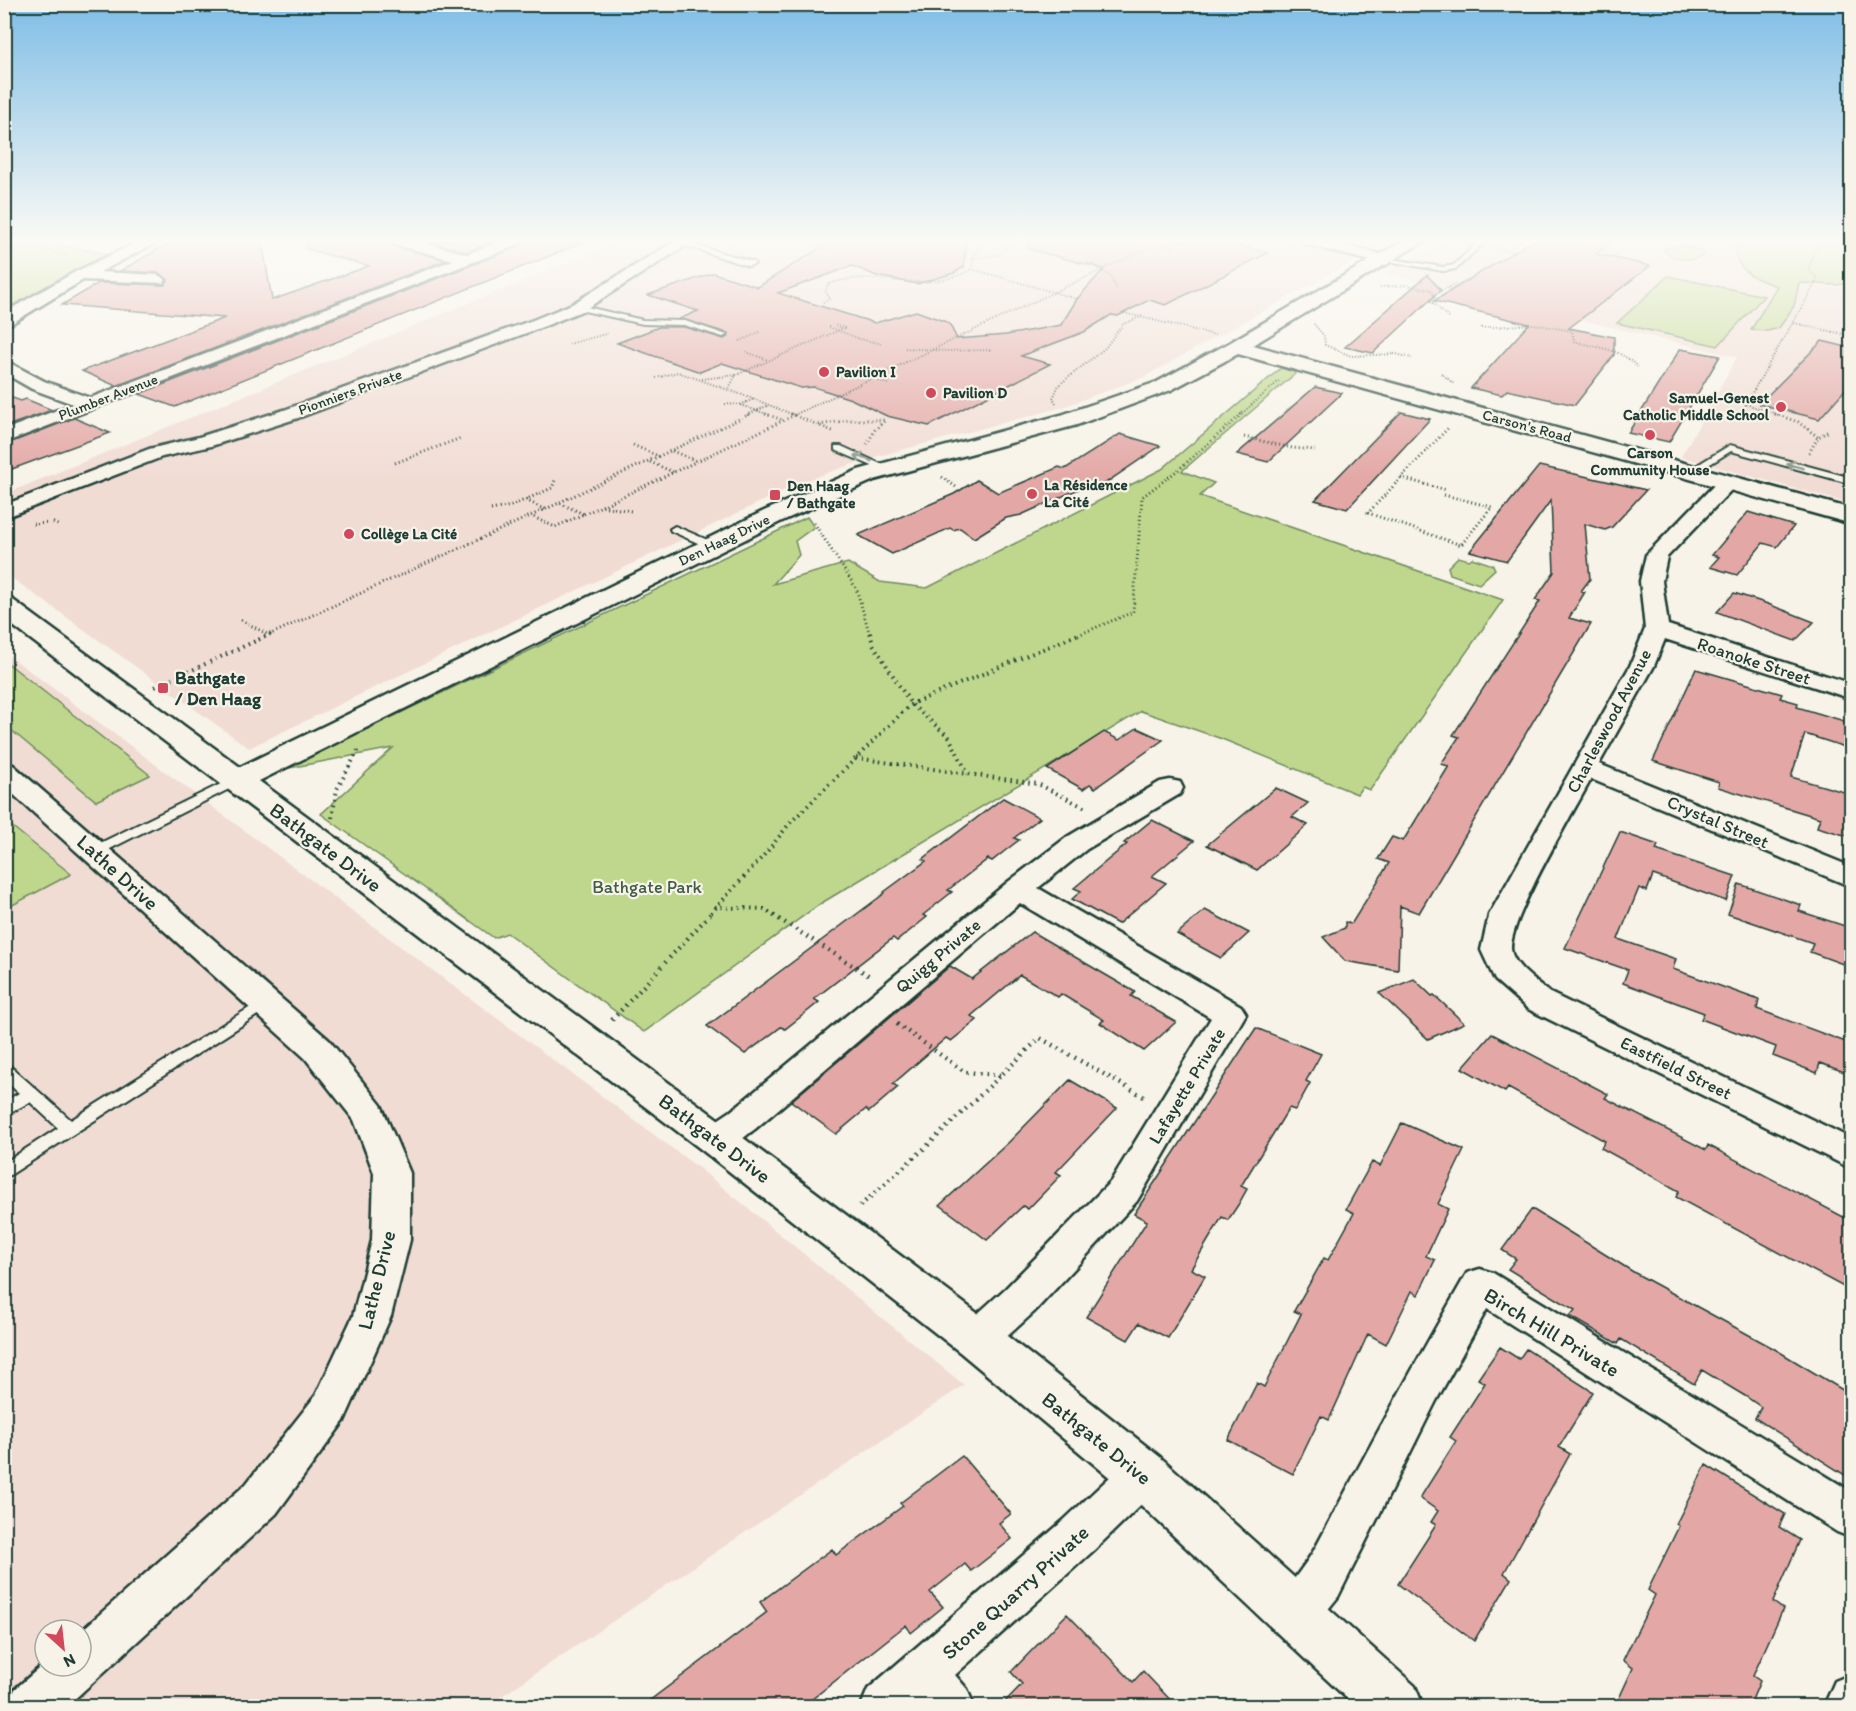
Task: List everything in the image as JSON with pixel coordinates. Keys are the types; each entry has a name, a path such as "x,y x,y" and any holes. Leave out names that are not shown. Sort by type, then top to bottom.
{"street":[{"name":"Plumber Avenue","path":"4,437 307,321"},
{"name":"Pionniers Private","path":"4,512 156,453 204,442 291,414 543,321"},
{"name":"Den Haag Drive","path":"237,780 845,482 887,468 1069,420 1164,386 1230,342 1270,321"},
{"name":"Carson's Road","path":"1230,342 1851,517"},
{"path":"4,365 38,385 90,404"},
{"name":"Pionniers Private","path":"4,524 168,459 204,442"},
{"name":"Charleswood Avenue","path":"1506,972 1496,950 1504,915 1642,666 1657,629 1652,581 1657,555 1728,482"},
{"name":"Bathgate Drive","path":"4,606 716,1139 976,1339 1143,1474 1296,1613 1395,1707"},
{"name":"Roanoke Street","path":"1657,629 1851,692"},
{"name":"Crystal Street","path":"1584,767 1851,878"},
{"name":"Lathe Drive","path":"4,771 317,1049 369,1114 392,1173 391,1240 372,1316 330,1408 261,1499 93,1651"},
{"name":"Quigg Private","path":"716,1139 743,1120 1018,889 1077,843 1170,788"},
{"name":"Lafayette Private","path":"976,1339 1020,1300 1124,1191 1230,1014 1018,889"},
{"name":"Eastfield Street","path":"1506,972 1539,1001 1851,1155"},
{"name":"Birch Hill Private","path":"1296,1613 1322,1581 1422,1388 1480,1285 1851,1517"},
{"name":"Stone Quarry Private","path":"885,1707 937,1690 1078,1536 1143,1474"},
{"path":"32,1707 64,1678"},
{"path":"1848,1707 1851,1698"}],"lane":[{"path":"638,321 685,323 723,335"},
{"path":"838,448 887,468"},
{"path":"1690,472 1730,448 1851,481"},
{"path":"675,529 713,546"},
{"path":"95,851 237,780"},
{"path":"4,1172 265,1003"},
{"path":"4,1070 70,1130"},
{"path":"4,1110 31,1094"}],"path":[{"path":"531,516 555,527 996,321"},
{"path":"1069,420 1059,411 1053,398 1059,385 1105,348 1123,324 1131,321"},
{"path":"1159,321 1230,342"},
{"path":"1315,322 1313,326 1324,336 1325,345 1351,356 1396,354 1412,358"},
{"path":"1750,415 1744,407 1794,323 1851,336"},
{"path":"1482,327 1534,324 1572,331 1574,341 1620,353 1632,358 1637,366"},
{"path":"700,380 736,375 844,328 834,325"},
{"path":"830,327 860,339 883,344"},
{"path":"731,345 760,332"},
{"path":"905,348 946,351 992,350"},
{"path":"746,352 769,360"},
{"path":"656,378 678,372 754,399 740,405"},
{"path":"728,390 736,375"},
{"path":"612,1020 790,824 911,704 1133,612 1142,497 1179,470 1284,377"},
{"path":"873,379 889,384"},
{"path":"725,404 740,405 783,420"},
{"path":"1746,404 1798,422 1818,437"},
{"path":"126,697 150,689 267,634 545,510 769,405"},
{"path":"1444,495 1492,507 1461,545 1368,513 1466,409"},
{"path":"818,425 848,420 885,420 874,430 867,444"},
{"path":"1802,467 1818,437 1829,431"},
{"path":"1244,437 1292,448 1316,450"},
{"path":"395,463 461,438"},
{"path":"633,445 659,457"},
{"path":"672,451 697,461"},
{"path":"649,461 674,472"},
{"path":"1401,478 1448,490"},
{"path":"491,510 511,506 552,488 555,480"},
{"path":"525,500 545,510"},
{"path":"559,502 584,514"},
{"path":"800,503 856,588 873,644 911,704 949,737 968,774"},
{"path":"602,506 631,511"},
{"path":"29,524 53,523 60,526"},
{"path":"241,620 267,634"},
{"path":"332,822 333,798 343,773 371,731 372,714"},
{"path":"856,758 1038,784 1113,822"},
{"path":"715,907 764,909 894,992"},
{"path":"914,1036 965,1072 1001,1075"},
{"path":"860,1206 927,1146 1040,1038 1135,1092"}],"shaded area":[{"name":"Collège La Cité","path":"426,321 1246,321 1144,377 1063,407 864,460 802,482 249,748 5,573 5,494"},
{"name":"Samuel-Genest Catholic Middle School","path":"1586,321 1851,321 1851,504 1681,457 1737,357"},
{"path":"4,652 700,1169 964,1385 487,1706 5,1706"}],"green space":[{"path":"1619,321 1741,321 1718,346 1617,323"},
{"path":"1756,321 1784,321 1779,328 1768,331 1751,330"},
{"name":"Bathgate Park","path":"1281,368 1296,373 1182,471 1214,483 1200,496 1503,600 1370,790 1362,787 1357,794 1222,739 1141,711 820,904 644,1032 507,933 494,938 321,814 393,748 284,769 807,517 814,527 795,541 799,555 773,584 848,563 880,582 927,588 1162,469"},
{"path":"1458,557 1469,560 1472,558 1493,565 1495,569 1479,584 1450,574 1448,567"},
{"path":"5,661 150,775 96,801 5,725"},
{"path":"4,820 71,874 5,909 4,909"}],"building":[{"path":"217,321 287,321 116,386 82,371"},
{"path":"328,321 389,321 175,407 139,394"},
{"path":"685,321 868,321 875,323 882,321 944,321 950,325 957,339 1006,335 1061,325 1064,321 1102,321 1084,332 1021,356 1050,364 929,426 887,416 851,399 814,387 801,388 722,363 700,372 617,343 659,327 684,327 724,339 729,336 728,333"},
{"path":"1375,321 1408,321 1373,353 1345,347"},
{"path":"1516,321 1578,321 1569,328 1614,337 1614,355 1575,405 1507,390 1502,395 1471,388 1529,324"},
{"path":"1822,341 1851,348 1851,383 1819,419 1759,404"},
{"path":"1680,349 1720,356 1669,442 1628,433"},
{"path":"1315,387 1342,393 1268,462 1237,454"},
{"path":"4,395 21,401 26,399 52,410 4,427"},
{"path":"1401,412 1430,419 1347,509 1315,500"},
{"path":"74,418 110,433 4,472 4,445"},
{"name":"La Résidence La Cité","path":"1120,434 1160,446 1101,486 1094,482 1021,515 1006,518 974,538 960,528 953,530 950,528 892,554 858,535 954,494 977,480 998,493 1059,467 1065,469"},
{"path":"1539,466 1646,490 1612,527 1605,530 1585,524 1590,579 1581,591 1585,592 1569,618 1591,624 1419,913 1400,906 1398,970 1345,961 1323,937 1345,928 1345,922 1352,923 1389,863 1378,859 1392,837 1403,841 1449,766 1441,764 1459,737 1453,735 1540,601 1535,600 1554,572 1551,500 1507,561 1470,551"},
{"path":"1748,512 1794,526 1777,547 1763,543 1737,575 1710,567 1719,557 1712,555"},
{"path":"1734,593 1814,622 1795,641 1717,612"},
{"path":"1696,669 1782,694 1780,698 1798,703 1797,707 1851,723 1851,749 1805,734 1791,777 1851,794 1851,837 1817,827 1820,818 1718,787 1719,782 1653,761"},
{"path":"1137,728 1163,740 1095,788 1090,784 1083,789 1047,769 1104,732 1119,740"},
{"path":"1276,788 1308,803 1292,817 1308,825 1257,870 1207,845"},
{"path":"1003,798 1040,818 1014,838 1019,840 992,861 988,859 948,890 952,892 923,915 927,917 897,941 893,938 814,999 819,1002 785,1029 781,1027 745,1054 707,1026 885,893 926,861 923,859"},
{"path":"1152,820 1194,841 1152,876 1166,883 1118,924 1072,899 1081,891 1074,888"},
{"path":"1620,832 1658,845 1656,850 1735,876 1726,901 1653,875 1647,891 1639,888 1618,939 1676,959 1673,969 1759,1000 1757,1009 1851,1044 1847,1073 1820,1063 1817,1073 1773,1056 1776,1047 1701,1019 1704,1013 1623,983 1628,970 1565,948"},
{"path":"1739,884 1801,905 1799,911 1851,928 1851,967 1810,952 1813,943 1728,914"},
{"path":"1205,910 1249,933 1221,958 1177,934"},
{"path":"1032,932 1135,992 1131,996 1176,1022 1144,1051 1100,1023 1104,1020 1061,994 1058,997 1020,975 971,1016 977,1020 951,1041 946,1038 893,1084 898,1087 869,1112 866,1109 836,1134 791,1101 950,966 972,979"},
{"path":"1414,979 1464,1023 1428,1039 1379,993"},
{"path":"1256,1028 1321,1054 1306,1081 1310,1083 1295,1110 1289,1108 1241,1186 1247,1189 1238,1205 1228,1220 1222,1217 1191,1269 1205,1276 1168,1338 1139,1323 1128,1340 1086,1317 1147,1221 1134,1214"},
{"path":"1492,1034 1608,1094 1605,1098 1706,1150 1708,1145 1851,1221 1851,1291 1676,1197 1679,1191 1601,1148 1605,1141 1508,1088 1505,1092 1462,1068"},
{"path":"1070,1080 1117,1108 1056,1172 1061,1175 1028,1209 1023,1206 987,1240 940,1205 1009,1142"},
{"path":"1402,1123 1464,1150 1438,1204 1448,1209 1426,1256 1435,1260 1418,1295 1412,1291 1386,1344 1368,1334 1329,1420 1321,1416 1293,1474 1228,1440 1257,1383 1264,1387 1301,1314 1294,1311 1324,1258 1328,1260 1354,1213 1346,1209 1372,1162 1380,1166"},
{"path":"1532,1209 1635,1273 1773,1348 1851,1395 1851,1479 1755,1418 1761,1407 1745,1396 1702,1370 1694,1384 1621,1339 1618,1344 1570,1316 1575,1310 1508,1269 1516,1259 1502,1250"},
{"path":"1500,1347 1519,1359 1526,1349 1593,1392 1559,1447 1570,1454 1504,1573 1511,1579 1474,1641 1398,1584 1436,1525 1431,1522 1438,1511 1420,1498 1456,1441 1450,1437 1485,1383 1478,1379"},
{"path":"962,1456 1011,1514 999,1523 1012,1539 971,1571 965,1564 930,1592 943,1607 911,1633 906,1625 802,1707 641,1707 767,1612 760,1602 832,1549 836,1555 903,1506 900,1503"},
{"path":"1706,1465 1785,1514 1779,1527 1800,1540 1773,1602 1783,1609 1753,1676 1760,1681 1749,1707 1615,1707 1633,1668 1623,1660 1655,1595 1648,1590 1679,1526 1676,1524"},
{"path":"1067,1614 1133,1682 1143,1671 1177,1707 1000,1707 1022,1684 1011,1672"}],"place":[{"name":"Pavilion I","path":"824,372"},
{"name":"Pavilion D","path":"931,393"},
{"name":"Samuel-Genest Catholic Middle School","path":"1781,407"},
{"name":"Carson Community House","path":"1650,435"},
{"name":"La Résidence La Cité","path":"1032,494"},
{"name":"Den Haag / Bathgate","path":"775,495"},
{"name":"Collège La Cité","path":"349,534"},
{"name":"Bathgate / Den Haag","path":"163,688"}]}
